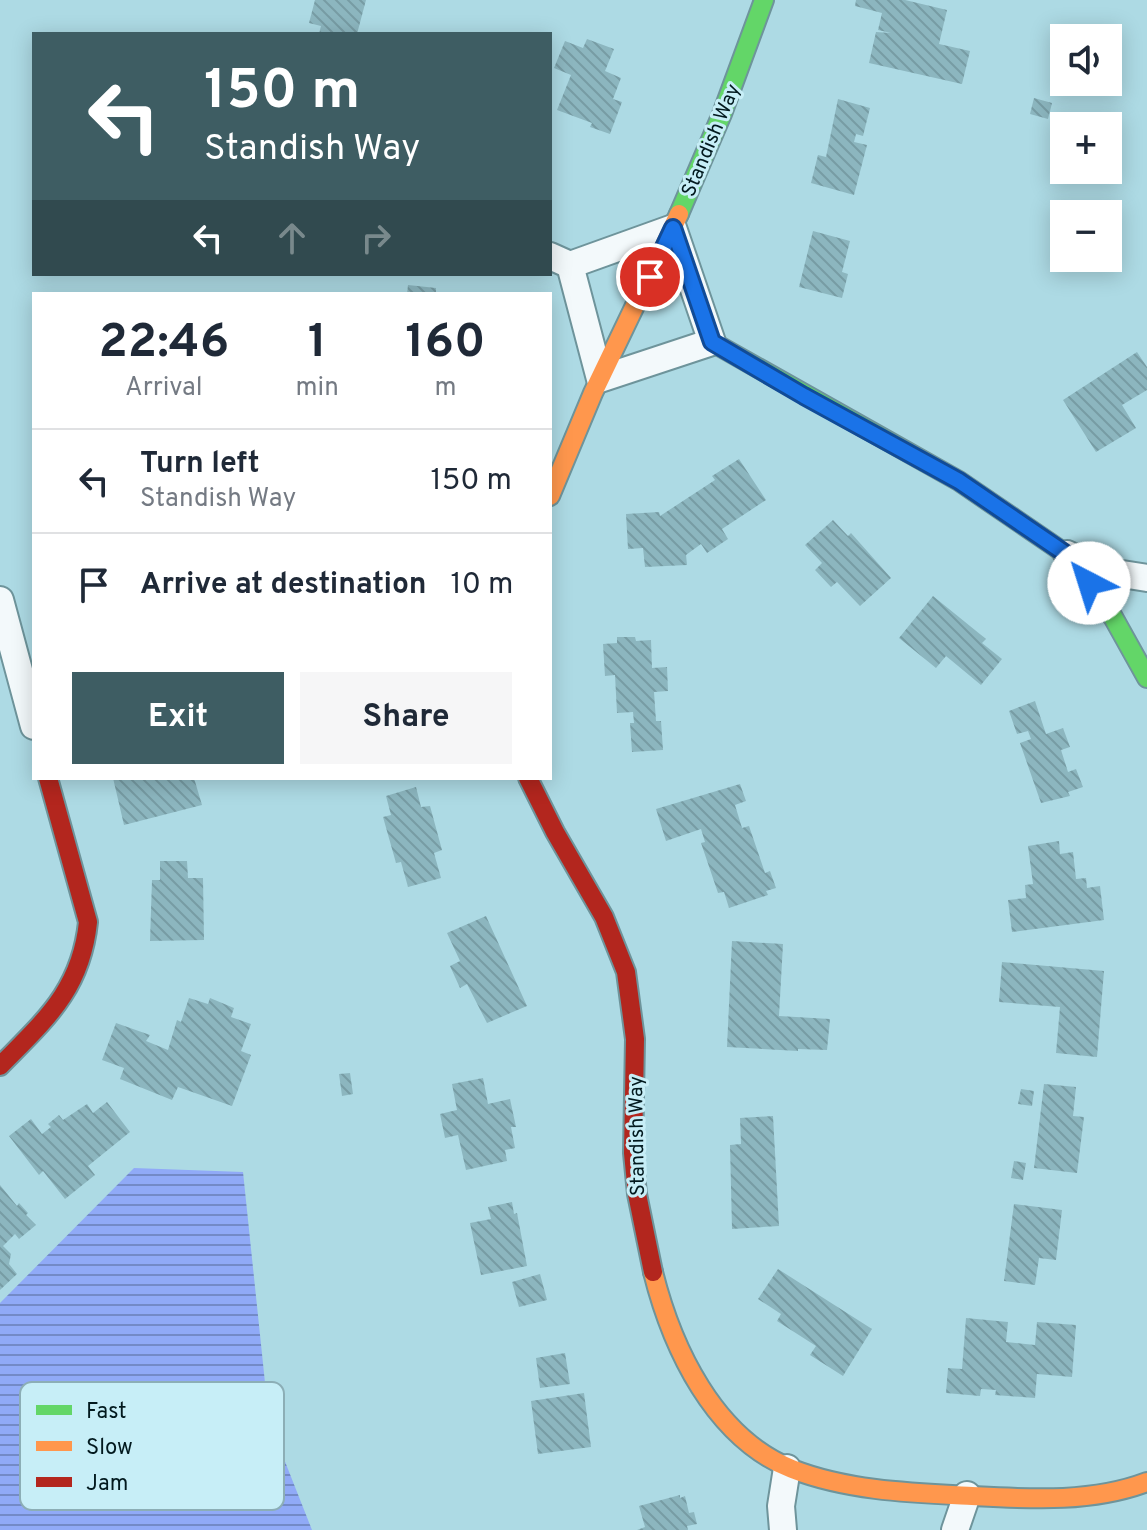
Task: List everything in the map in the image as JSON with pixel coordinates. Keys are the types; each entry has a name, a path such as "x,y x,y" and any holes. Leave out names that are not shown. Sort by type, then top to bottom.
{"street":[{"name":"Standish Way","path":"552,491 600,379 673,228 739,72 764,0"},
{"path":"712,342 600,379 560,260 673,228 712,342 959,481 1063,552 1103,571 1147,578"},
{"path":"1063,552 1113,617 1147,678"},
{"path":"0,600 32,719"},
{"path":"0,1066 74,982 87,939 88,922 49,780"},
{"name":"Standish Way","path":"529,780 587,884 617,945 626,972 635,1032 633,1151 641,1231 662,1306 692,1373 738,1435 787,1468 832,1481 890,1490 967,1495 1076,1495 1126,1490 1147,1482"},
{"path":"783,1530 781,1506 787,1468"},
{"path":"955,1530 967,1495"}],"water":[{"path":"134,1168 243,1172 265,1382 20,1382 20,1510 284,1510 284,1459 312,1530 0,1530 0,1303"}],"building":[{"path":"315,0 366,0 358,32 320,32 321,26 309,23"},
{"path":"856,0 905,0 947,10 939,44 970,51 962,84 869,63 876,32 891,33 878,30 882,13 855,6"},
{"path":"587,39 614,49 605,71 621,78 613,99 622,102 610,134 590,127 592,123 557,110 571,75 554,68 565,41 583,48"},
{"path":"1034,98 1052,103 1048,119 1030,114"},
{"path":"838,99 870,108 863,136 856,134 854,142 867,145 854,195 811,183 818,155 826,157"},
{"path":"813,231 850,241 842,272 848,274 842,298 799,287"},
{"path":"408,285 436,288 436,292 407,292"},
{"path":"1137,352 1147,367 1147,390 1122,405 1136,428 1096,452 1063,400"},
{"path":"739,459 766,500 722,529 728,539 707,553 701,544 686,555 687,565 645,567 643,548 628,549 626,514 659,512 660,516 715,480 712,476"},
{"path":"833,520 848,536 851,533 891,578 860,606 837,582 831,587 815,570 822,563 805,545"},
{"path":"933,596 986,639 982,643 1002,659 981,685 946,656 936,668 899,638"},
{"path":"617,637 651,640 652,668 667,667 668,691 654,692 656,721 661,721 663,750 632,752 630,723 634,723 633,712 617,713 615,675 605,676 603,644 617,643"},
{"path":"1035,701 1046,734 1063,728 1070,747 1061,750 1068,772 1076,769 1083,787 1068,792 1070,796 1041,803 1020,743 1031,739 1028,731 1017,734 1009,711"},
{"path":"113,780 195,780 202,805 124,825"},
{"path":"740,784 746,801 735,805 742,828 749,826 765,873 770,871 776,888 766,891 768,895 729,908 724,892 718,893 701,843 705,842 701,829 666,841 656,809"},
{"path":"416,787 421,807 430,806 442,850 434,853 441,878 408,887 401,862 396,863 383,817 391,815 386,796"},
{"path":"1059,841 1060,854 1073,852 1076,879 1086,878 1087,888 1100,886 1104,920 1012,932 1008,900 1026,898 1025,885 1033,884 1028,846"},
{"path":"160,861 187,861 188,878 203,878 204,940 150,941 152,880 160,880"},
{"path":"486,916 527,1006 487,1023 467,984 460,988 450,966 460,961 447,933"},
{"path":"732,941 783,944 779,1016 830,1019 827,1050 727,1047"},
{"path":"1002,962 1104,971 1097,1057 1056,1053 1060,1007 999,1002"},
{"path":"189,998 208,1004 210,998 234,1008 231,1017 251,1024 241,1051 251,1055 232,1106 178,1087 172,1100 120,1079 124,1068 102,1060 116,1023 150,1035 146,1041 168,1050 177,1020 181,1022"},
{"path":"350,1073 353,1094 342,1096 339,1074"},
{"path":"483,1078 488,1104 510,1099 516,1127 511,1127 515,1148 505,1150 507,1161 466,1170 458,1135 445,1138 440,1114 457,1110 452,1084"},
{"path":"1044,1084 1076,1087 1073,1116 1084,1117 1077,1173 1034,1168"},
{"path":"1021,1089 1034,1091 1032,1106 1018,1104"},
{"path":"107,1102 130,1132 88,1166 95,1175 65,1199 43,1171 39,1175 9,1136 31,1119 42,1134 59,1115 63,1120 87,1104 93,1113"},
{"path":"773,1116 779,1226 732,1229 730,1145 741,1144 740,1118"},
{"path":"1014,1161 1026,1163 1023,1180 1011,1178"},
{"path":"0,1185 36,1225 19,1239 15,1234 3,1246 11,1254 9,1264 17,1274 0,1290"},
{"path":"512,1202 527,1266 481,1275 470,1223 491,1219 488,1207"},
{"path":"1014,1204 1062,1210 1056,1260 1039,1258 1035,1285 1004,1281"},
{"path":"778,1269 872,1329 843,1376 810,1355 816,1346 777,1321 781,1314 758,1299"},
{"path":"540,1274 547,1300 519,1307 512,1282"},
{"path":"966,1318 1008,1322 1006,1342 1035,1345 1037,1322 1076,1325 1072,1377 1037,1374 1035,1398 995,1395 996,1390 981,1389 980,1396 946,1393 948,1368 962,1369"},
{"path":"565,1353 570,1384 540,1388 536,1358"},
{"path":"584,1393 591,1447 538,1454 531,1401"},
{"path":"680,1495 680,1498 685,1496 689,1513 694,1512 697,1524 687,1526 688,1530 637,1530 645,1527 639,1506"}],"traffic: fast":[{"path":"679,214 722,114 764,0"},
{"path":"712,342 959,481 1063,552 1113,617 1147,678"}],"traffic: slow":[{"path":"552,491 593,393 679,214"},
{"path":"653,1272 672,1330 700,1387 740,1436 764,1455 792,1469 835,1482 881,1490 1016,1498 1083,1496 1147,1482"}],"traffic: jam":[{"path":"0,1066 58,1002 78,967 84,946 88,922 49,780"},
{"path":"529,780 604,917 626,972 635,1039 633,1153 637,1194 653,1272"}],"route":[{"path":"650,277 673,228 712,342 959,481 1063,552 1089,583"}]}
